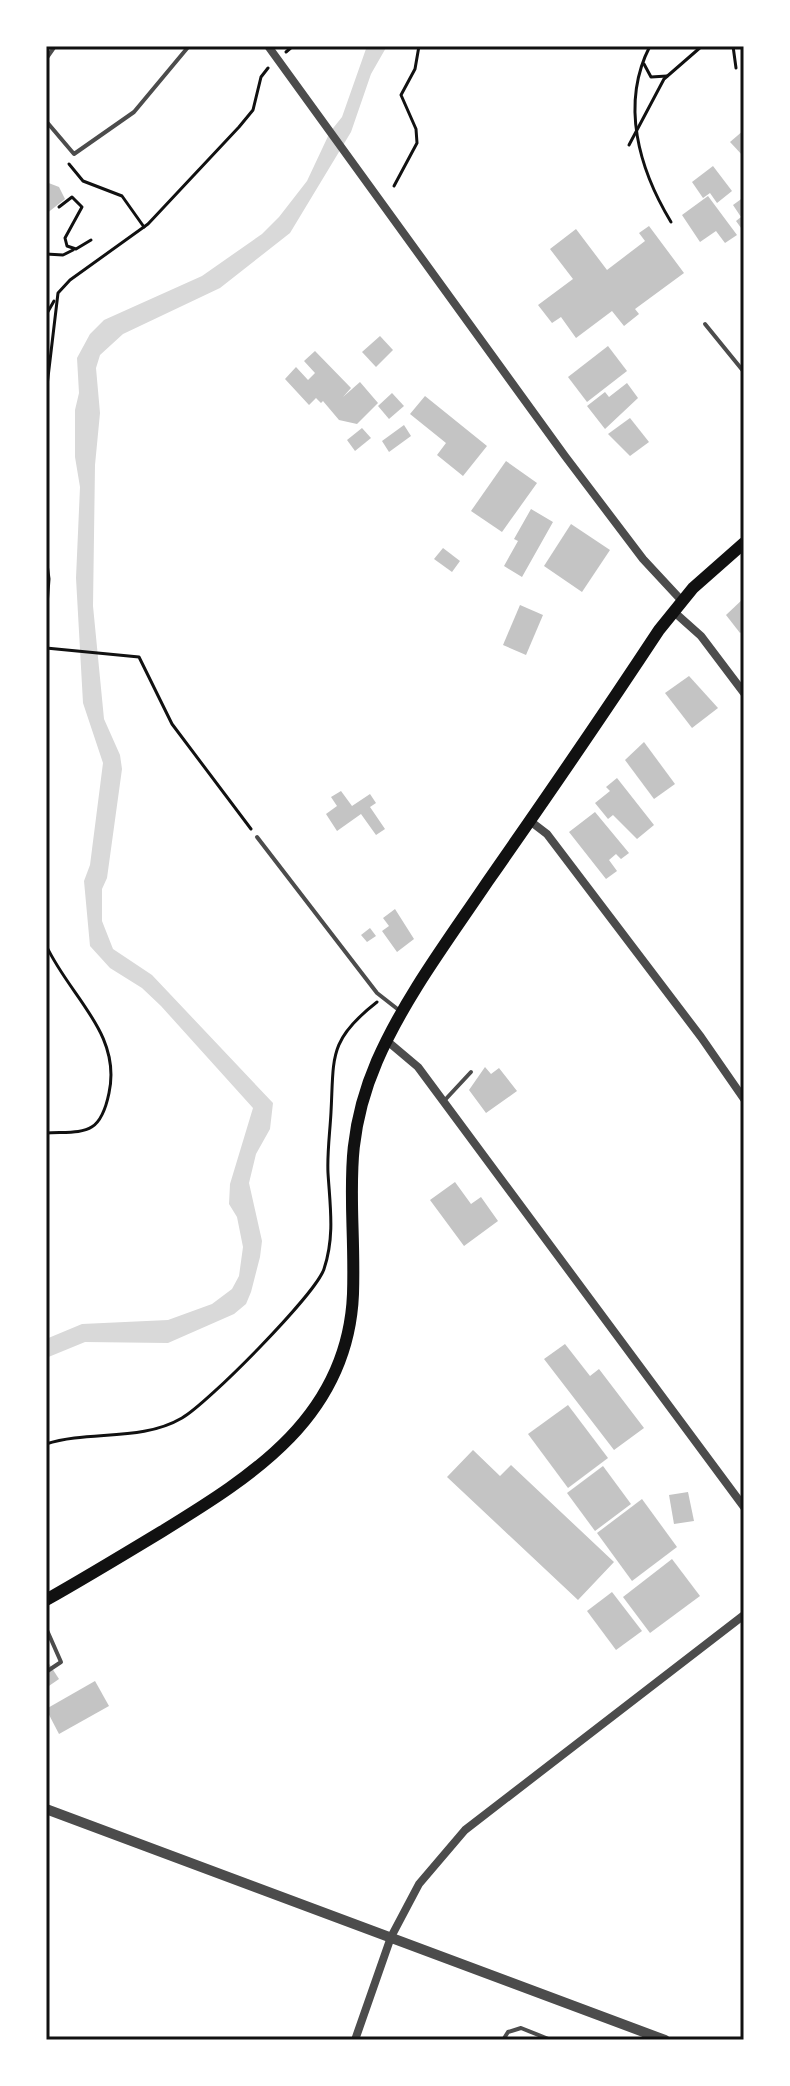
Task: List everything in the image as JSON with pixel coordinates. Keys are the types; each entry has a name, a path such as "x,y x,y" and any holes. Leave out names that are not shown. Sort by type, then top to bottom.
{"main road":[{"path":"46,1602 259,1469 294,1435 325,1389 344,1344 353,1295 349,1184 353,1143 365,1094 386,1040 673,611 744,543"}],"street":[{"path":"268,46 574,468 655,573 682,601"},
{"path":"673,611 701,636 744,693"},
{"path":"530,821 547,834 744,1099"},
{"path":"386,1040 408,1055 444,1101 744,1507"},
{"path":"355,2040 391,1937 419,1884 465,1830 744,1615"},
{"path":"46,1809 391,1937 644,2036 665,2040"}],"lane":[{"path":"46,59 55,46"},
{"path":"46,121 74,154 134,112 189,46"},
{"path":"705,324 744,372"},
{"path":"257,837 383,1000 402,1012"},
{"path":"444,1101 471,1072"},
{"path":"46,1628 61,1662 46,1672"},
{"path":"503,2040 508,2032 521,2028 551,2040"}],"path":[{"path":"394,186 417,143 416,129 401,95 415,69 419,46"},
{"path":"650,46 638,87 636,130 647,176 671,222"},
{"path":"645,56 645,69 651,77 662,78 702,46"},
{"path":"733,46 736,68"},
{"path":"46,315 70,280 144,227 250,115 261,77 269,68"},
{"path":"629,145 650,102 672,71"},
{"path":"64,157 83,181 122,196 144,227"},
{"path":"59,207 72,197 81,203 81,215 65,238 67,246 73,250"},
{"path":"46,254 63,255 91,240"},
{"path":"46,394 56,298"},
{"path":"46,556 49,579 46,619"},
{"path":"46,648 132,654 144,663 172,724 257,837"},
{"path":"46,945 78,1000 105,1036 113,1069 105,1112 96,1126 78,1132 46,1133"},
{"path":"46,1444 61,1439 136,1433 184,1417 294,1313 324,1271 334,1212 328,1173 331,1061 353,1021 383,1000"}],"shaded area":[{"path":"367,46 387,46 371,74 351,132 290,233 220,288 123,334 100,355 96,368 100,413 95,465 93,606 104,719 120,755 122,769 107,878 102,889 102,921 113,949 152,975 273,1103 270,1129 256,1154 249,1183 262,1241 246,1304 234,1314 168,1343 85,1342 46,1358 46,1339 82,1324 168,1320 212,1304 232,1289 239,1276 243,1247 237,1217 229,1204 230,1184 253,1108 161,1006 142,988 110,968 90,946 84,881 90,865 103,763 83,703 76,578 80,487 75,457 75,410 79,393 77,358 90,334 104,320 202,276 262,234 279,217 307,181 330,132 342,117"}],"building":[{"path":"744,130 744,157 730,142"},
{"path":"713,166 732,191 717,203 710,193 703,198 692,182"},
{"path":"46,182 59,187 65,199 46,214"},
{"path":"708,196 737,235 725,243 716,231 700,242 682,215"},
{"path":"744,197 744,232 736,221 741,217 733,205"},
{"path":"649,226 684,273 635,309 639,314 624,326 612,311 576,338 561,317 552,323 538,305 573,279 550,249 576,229 607,270 645,241 639,233"},
{"path":"380,336 393,350 376,367 362,352"},
{"path":"608,346 627,371 587,402 568,377"},
{"path":"315,351 351,388 343,397 360,382 378,403 357,424 339,420 323,401 321,403 316,398 309,405 285,379 296,367 308,380 315,373 304,361"},
{"path":"627,383 638,398 605,429 587,406 605,392 609,397"},
{"path":"392,393 404,406 389,419 378,406"},
{"path":"425,396 487,446 463,476 437,455 446,443 410,414"},
{"path":"630,418 649,442 630,456 608,434"},
{"path":"404,425 411,436 389,452 382,441"},
{"path":"362,428 371,438 355,451 347,440"},
{"path":"506,461 537,483 502,532 471,511"},
{"path":"531,509 553,522 522,577 504,566 518,541 514,539"},
{"path":"571,524 610,550 582,592 544,566"},
{"path":"443,548 460,561 452,572 434,559"},
{"path":"744,598 744,630 740,633 726,615"},
{"path":"520,605 543,615 526,655 503,645"},
{"path":"689,676 718,708 692,728 665,693"},
{"path":"644,742 675,784 654,799 625,760"},
{"path":"617,778 654,825 637,839 613,815 608,819 595,803 610,791 606,787"},
{"path":"341,791 352,806 370,794 376,803 370,807 385,829 376,835 361,814 337,831 326,814 337,806 331,797"},
{"path":"595,812 629,853 621,859 616,854 609,860 617,871 606,879 569,832"},
{"path":"395,909 414,939 397,952 382,931 389,926 383,918"},
{"path":"370,928 376,936 367,942 361,935"},
{"path":"485,1067 491,1074 499,1068 517,1091 486,1113 469,1090"},
{"path":"455,1182 471,1204 481,1197 498,1221 464,1246 430,1200"},
{"path":"565,1344 590,1376 599,1369 644,1428 614,1450 544,1359"},
{"path":"568,1405 608,1458 568,1488 528,1434"},
{"path":"473,1450 500,1476 511,1465 614,1562 578,1600 447,1477"},
{"path":"603,1466 631,1504 595,1531 567,1493"},
{"path":"688,1492 694,1521 674,1524 669,1495"},
{"path":"642,1499 677,1547 632,1581 597,1533"},
{"path":"672,1559 700,1596 650,1633 623,1597"},
{"path":"612,1592 642,1631 616,1650 587,1611"},
{"path":"46,1659 59,1679 46,1688"},
{"path":"95,1681 109,1706 59,1734 46,1709"}]}
